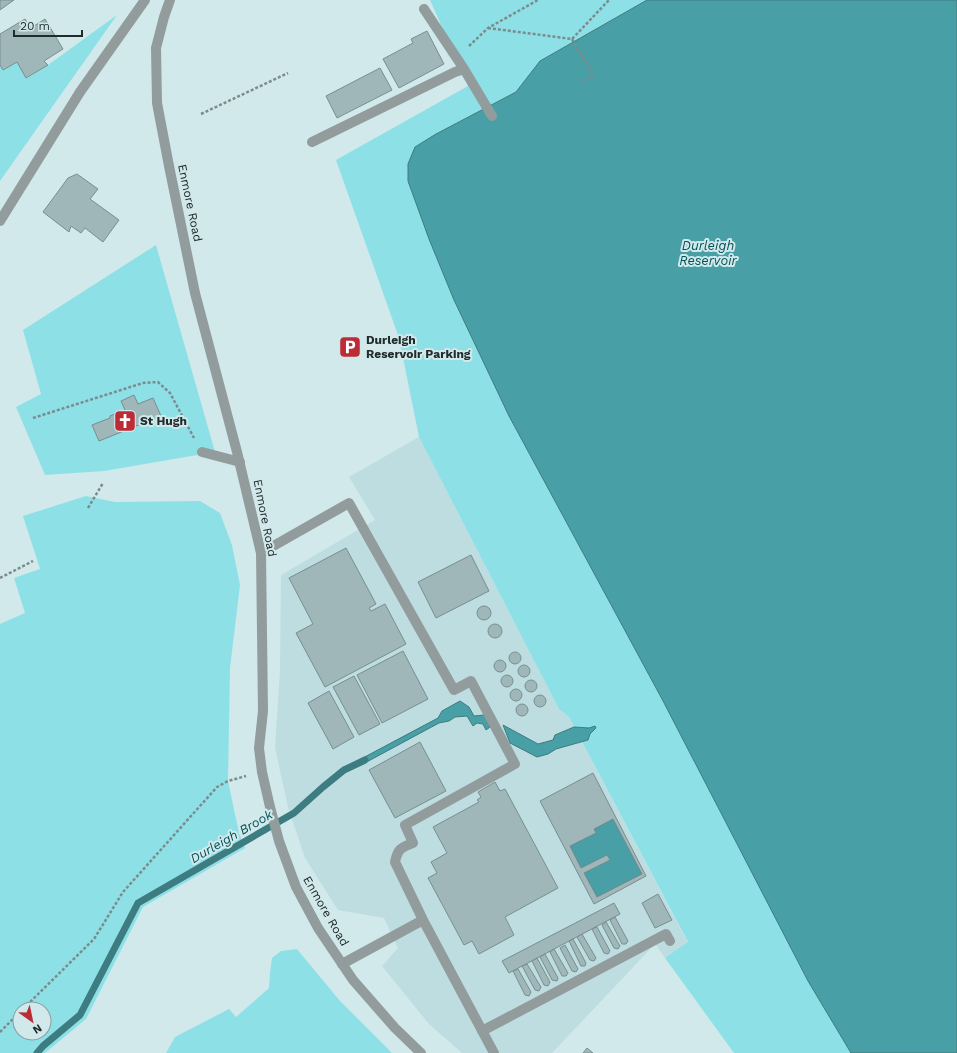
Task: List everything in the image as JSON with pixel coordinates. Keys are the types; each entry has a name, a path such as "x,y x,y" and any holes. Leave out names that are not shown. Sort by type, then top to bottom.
{"street":[{"path":"0,221 80,92 145,0"},
{"name":"Enmore Road","path":"170,0 156,48 157,103 195,293 240,462 261,553 263,712 259,748 262,772 270,807 279,841 296,887 318,928 353,980 396,1028 421,1053"},
{"path":"424,9 464,69 492,116"},
{"path":"312,142 464,69"},
{"path":"202,452 240,462"},
{"path":"261,553 349,502 454,690 471,681 516,764 405,825 413,843 403,847 397,852 395,862 494,1053"},
{"path":"342,964 424,920"},
{"path":"482,1031 666,934 670,941"}],"path":[{"path":"457,58 488,28 538,0"},
{"path":"572,39 609,0"},
{"path":"488,28 572,39"},
{"path":"572,39 593,75 584,81"},
{"path":"202,114 288,73"},
{"path":"33,418 143,383 158,382 170,394 202,452"},
{"path":"88,508 103,483"},
{"path":"0,578 33,561"},
{"path":"30,1001 94,939 123,892 217,787 228,781 262,772"},
{"path":"0,1032 12,1020"}],"shaded area":[{"path":"430,0 647,0 540,61 516,92 487,107 408,181 429,239 454,300 509,416 662,699 808,981 851,1053 734,1053 665,958 688,942 569,717 559,709 419,437 399,338 336,160 468,86"},
{"path":"117,15 0,181 0,65 3,70 17,62 27,78 48,65"},
{"path":"156,245 215,452 104,471 45,475 16,407 41,394 23,330"},
{"path":"419,437 559,709 569,717 688,943 665,958 655,944 552,1053 462,1053 429,1024 382,966 398,948 384,918 338,910 305,858 288,807 275,748 280,671 281,575 375,520 349,477"},
{"path":"86,496 115,502 200,501 220,513 232,545 240,585 230,668 228,781 239,833 245,848 143,907 86,1019 45,1053 0,1053 0,624 25,613 14,578 40,569 23,516"},
{"path":"297,949 340,1001 392,1053 166,1053 175,1037 229,1009 236,1017 269,988 272,958 281,951"}],"water":[{"name":"Durleigh Reservoir","path":"647,0 957,0 957,1053 851,1053 808,981 662,699 509,416 454,300 429,239 408,181 408,164 415,147 436,134 516,92 540,61"},
{"path":"460,701 469,707 474,716 484,715 490,727 486,730 483,724 477,723 473,726 467,716 455,717 449,721 439,723 361,765 358,764 359,760 438,718 442,711"},
{"path":"503,725 538,744 553,740 555,735 574,727 589,728 595,726 596,728 590,734 588,740 556,749 548,754 537,757 510,743"},
{"path":"613,819 642,874 597,897 584,873 609,860 607,855 581,868 570,846 596,833 594,829"}],"building":[{"path":"0,0 14,0 0,10"},
{"path":"25,19 31,28 45,19 63,49 44,61 48,65 26,78 17,62 3,70 0,65 0,34"},
{"path":"427,31 444,64 399,88 383,59 413,43 411,39"},
{"path":"380,68 392,90 337,118 326,96"},
{"path":"77,174 98,189 90,199 119,220 103,242 85,228 81,233 71,226 69,232 43,212 68,178"},
{"name":"St Hugh","path":"134,395 138,404 153,398 161,416 99,441 92,425 125,410 121,401"},
{"path":"346,548 376,604 369,608 371,611 385,604 406,644 325,687 296,633 313,624 289,578"},
{"path":"471,555 489,591 436,618 418,582"},
{"path":"484,606 489,608 491,613 489,618 484,620 479,618 477,613 479,608"},
{"path":"495,624 500,626 502,631 500,636 495,638 490,636 488,631 490,626"},
{"path":"403,651 428,699 382,723 357,675"},
{"path":"513,652 517,652 521,658 517,664 513,664 509,660 509,656"},
{"path":"498,660 502,660 506,666 502,672 498,672 494,668 494,664"},
{"path":"522,665 526,665 530,671 526,677 522,677 518,673 518,669"},
{"path":"505,675 509,675 513,681 509,687 505,687 501,683 501,679"},
{"path":"354,676 380,724 359,735 333,687"},
{"path":"529,680 533,680 537,686 533,692 529,692 525,688 525,684"},
{"path":"514,689 518,689 522,695 518,701 514,701 510,697 510,693"},
{"path":"329,691 354,737 333,749 308,703"},
{"path":"538,695 542,695 546,701 542,707 538,707 534,703 534,699"},
{"path":"520,704 524,704 528,710 524,716 520,716 516,712 516,708"},
{"path":"420,742 446,791 395,818 369,770"},
{"path":"593,773 646,876 594,904 540,801","holes":["613,819 642,874 597,897 584,873 610,860 607,855 581,868 570,846 596,833 594,829"]},
{"path":"495,782 500,791 505,789 558,888 505,917 514,935 479,954 472,941 464,945 428,878 437,873 431,862 447,853 433,827 479,802 477,800 481,797 478,792"},
{"path":"658,894 672,920 655,928 642,903"},
{"path":"614,903 620,914 509,973 502,961"},
{"path":"615,917 628,941 626,944 622,944 610,920"},
{"path":"606,922 620,946 618,949 614,948 602,925"},
{"path":"597,927 610,951 608,954 604,953 592,929"},
{"path":"582,934 596,958 594,961 590,960 577,937"},
{"path":"573,939 586,963 585,966 581,966 569,941"},
{"path":"565,945 578,969 576,972 572,971 560,948"},
{"path":"554,949 568,973 566,976 562,976 550,952"},
{"path":"545,954 558,978 557,981 552,980 540,957"},
{"path":"537,958 550,982 548,986 544,985 532,961"},
{"path":"527,964 541,987 539,991 535,990 522,966"},
{"path":"518,969 531,992 529,996 525,995 513,971"},
{"path":"587,1048 593,1053 583,1053"}],"waterway":[{"name":"Durleigh Brook","path":"37,1053 43,1046 80,1015 138,903 294,813 344,770 365,760"}],"place":[{"name":"Durleigh Reservoir Parking","path":"350,347"},
{"name":"St Hugh","path":"125,421"}]}
